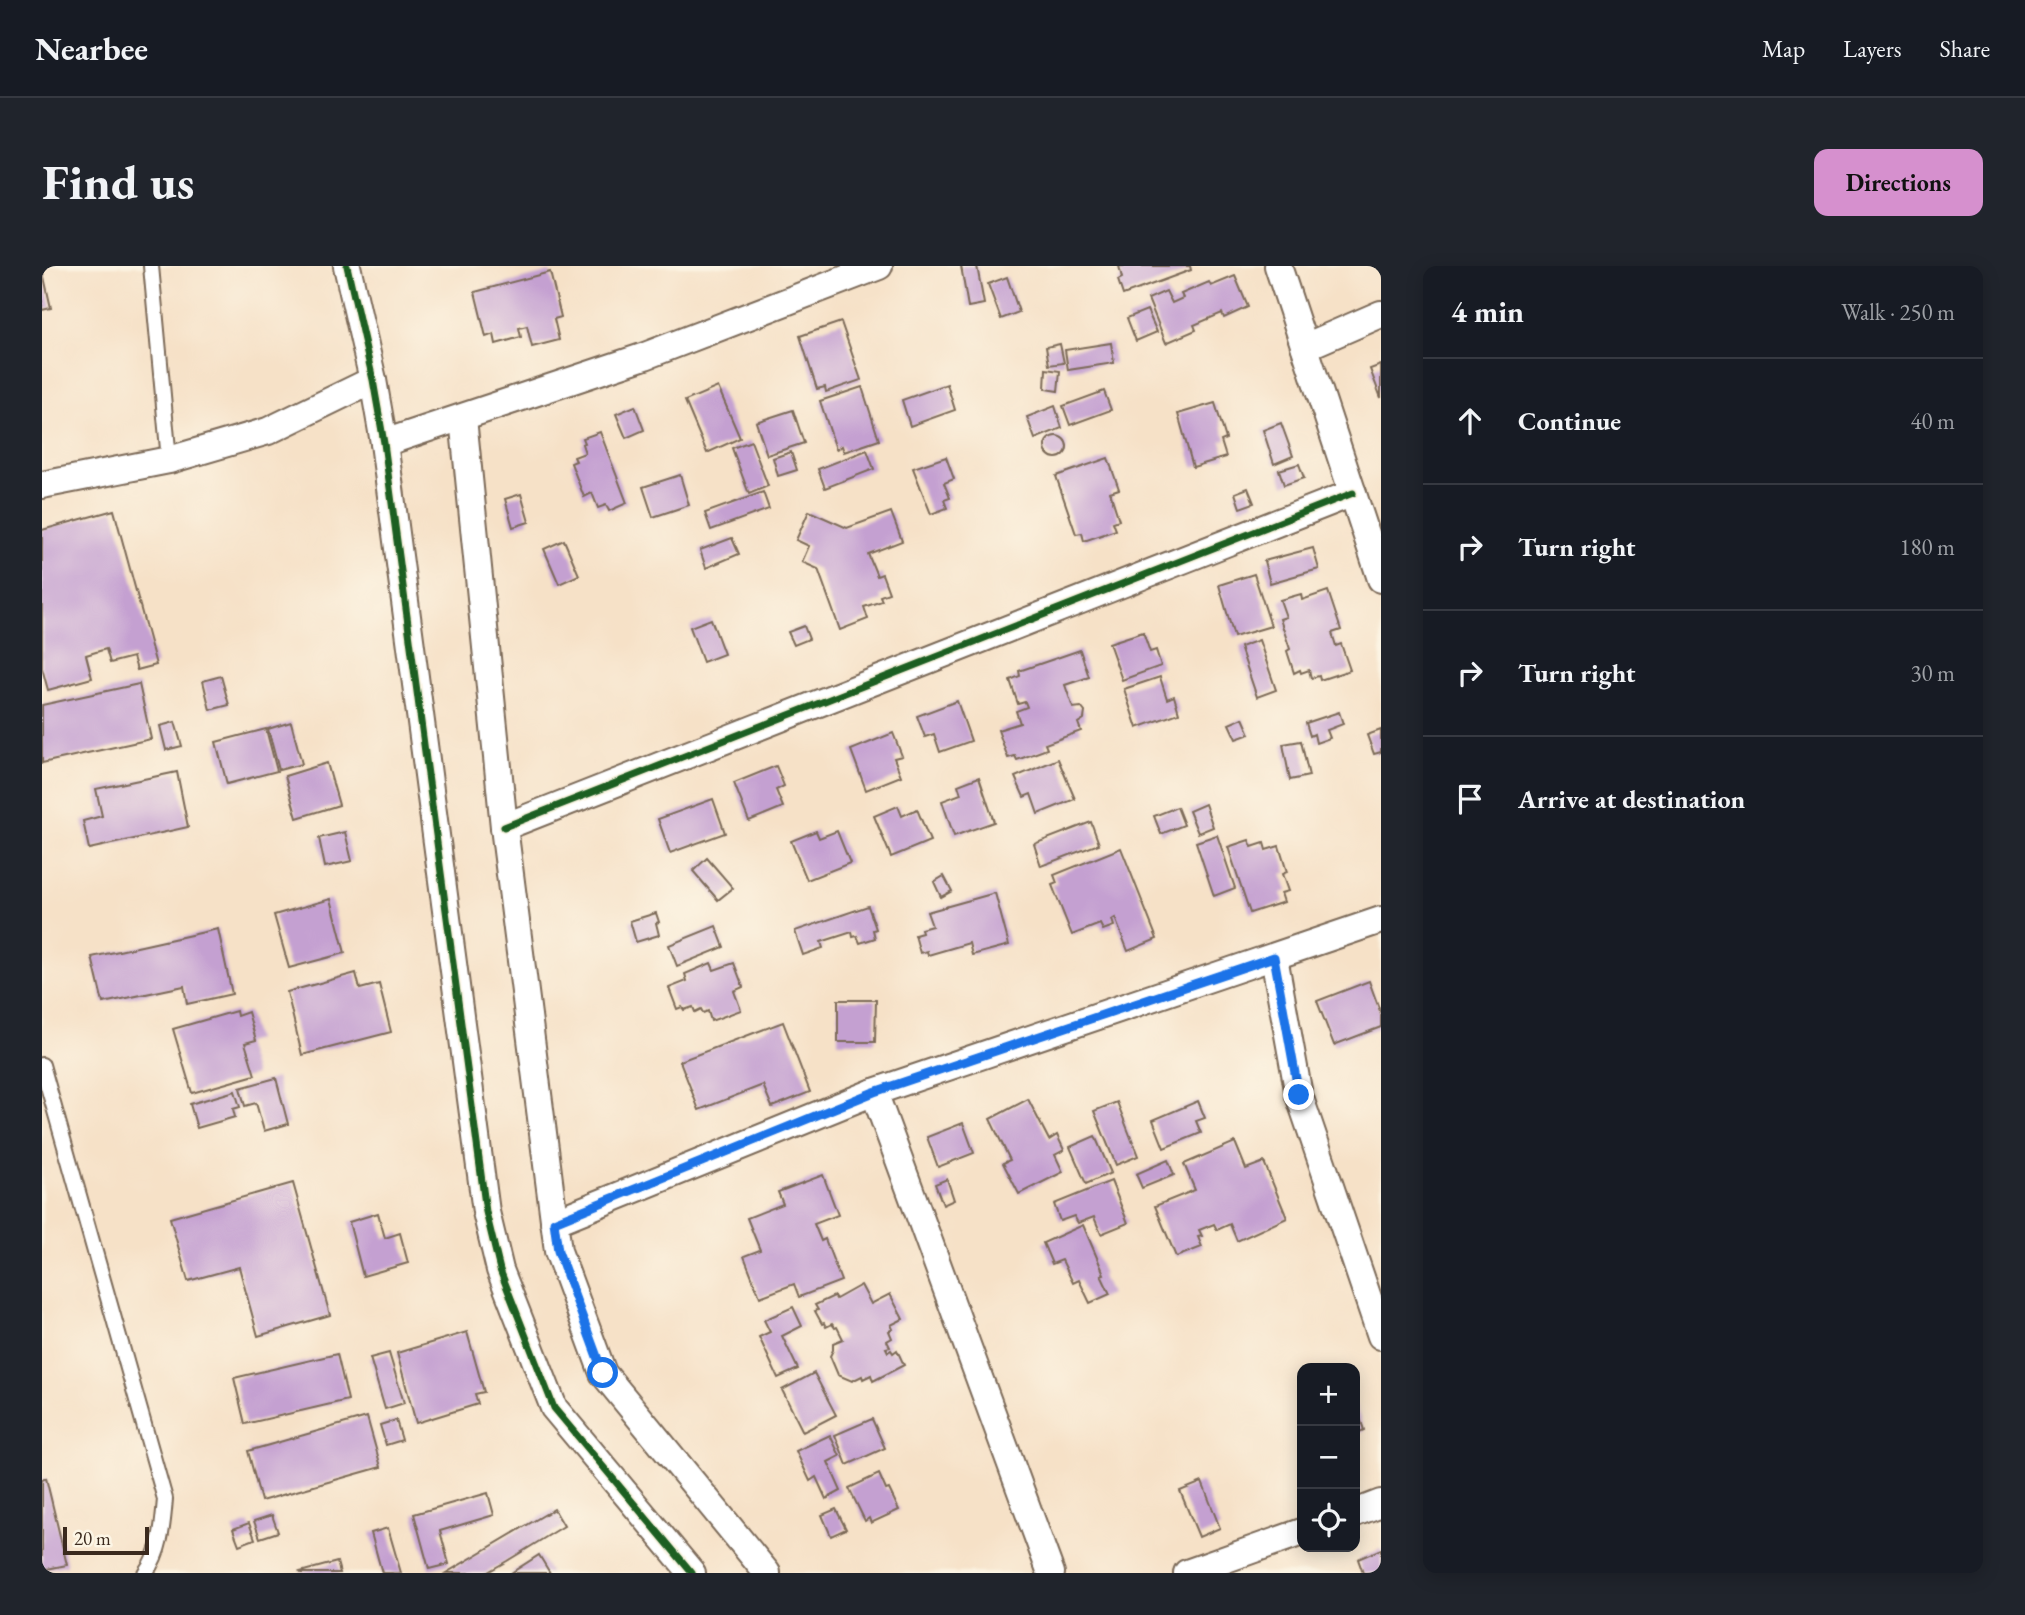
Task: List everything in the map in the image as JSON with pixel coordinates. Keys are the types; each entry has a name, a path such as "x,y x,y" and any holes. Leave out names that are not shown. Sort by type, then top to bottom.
{"street":[{"path":"347,266 373,380 384,443 486,1212 500,1269 554,1408 692,1573"},
{"path":"384,443 645,356 879,266"},
{"path":"1278,266 1381,579"},
{"path":"1305,347 1381,314"},
{"path":"42,485 169,460 268,431 373,380"},
{"path":"463,418 505,827 558,1251 603,1373 767,1573"},
{"path":"505,827 1353,493"},
{"path":"554,1222 874,1092 1381,920"},
{"path":"1274,957 1299,1095 1381,1336"},
{"path":"874,1092 1051,1573"},
{"path":"1360,1511 1381,1503"},
{"path":"1187,1573 1297,1534"}],"lane":[{"path":"151,266 169,460"},
{"path":"42,1065 165,1499 162,1535 145,1573"}],"building":[{"path":"961,266 977,266 984,304 968,307"},
{"path":"1119,266 1190,266 1191,270 1123,295 1118,280 1122,278"},
{"path":"42,268 51,308 42,310"},
{"path":"550,272 561,317 554,319 559,340 532,347 527,326 519,328 521,337 496,344 494,334 486,337 475,292"},
{"path":"1235,276 1248,307 1224,318 1222,313 1194,325 1196,330 1166,343 1148,299 1166,291 1172,303 1183,298 1181,294 1209,282 1211,286"},
{"path":"1007,277 1019,312 1001,319 988,284"},
{"path":"1147,310 1157,332 1136,341 1127,318"},
{"path":"841,322 861,380 826,392 825,387 817,389 800,336"},
{"path":"1111,343 1114,363 1068,370 1065,350"},
{"path":"1060,344 1064,363 1049,365 1046,347"},
{"path":"1381,365 1381,398 1370,369"},
{"path":"1046,369 1060,371 1058,391 1045,389"},
{"path":"947,384 955,410 910,426 902,400"},
{"path":"718,387 740,438 707,453 685,401"},
{"path":"862,387 879,440 844,452 842,446 836,449 820,401"},
{"path":"1104,391 1111,410 1070,425 1063,406"},
{"path":"1215,403 1226,439 1221,441 1226,457 1193,467 1178,414"},
{"path":"635,406 644,430 626,438 616,414"},
{"path":"1055,406 1062,428 1035,439 1027,417"},
{"path":"793,410 804,443 767,455 756,422"},
{"path":"1281,423 1293,456 1274,464 1263,430"},
{"path":"600,432 627,503 609,511 606,505 598,508 592,493 584,497 571,463 576,461 574,457 585,453 583,438"},
{"path":"1056,436 1064,439 1067,447 1064,455 1056,458 1048,455 1045,447 1048,439"},
{"path":"751,441 768,486 749,494 732,448"},
{"path":"867,450 874,469 825,488 818,469"},
{"path":"791,452 797,470 778,476 773,458"},
{"path":"946,457 954,479 944,483 950,498 944,500 947,508 931,514 913,468"},
{"path":"1108,458 1119,489 1110,492 1119,520 1113,522 1116,530 1084,541 1082,533 1076,534 1056,476"},
{"path":"1299,464 1304,478 1284,485 1279,470"},
{"path":"680,475 689,505 653,517 643,487"},
{"path":"1248,488 1254,503 1240,508 1235,493"},
{"path":"763,492 769,509 711,530 705,513"},
{"path":"521,494 529,522 513,527 505,499"},
{"path":"114,510 156,665 137,670 133,657 110,663 106,649 86,655 92,678 48,690 42,668 42,530"},
{"path":"809,511 847,528 891,512 902,541 868,554 877,576 882,574 889,593 880,596 882,601 864,607 868,619 840,630 818,569 802,562 809,546 796,540"},
{"path":"732,538 739,554 706,568 700,550"},
{"path":"564,540 579,575 559,584 544,549"},
{"path":"1313,548 1319,569 1270,583 1264,561"},
{"path":"1254,574 1271,626 1234,637 1219,585"},
{"path":"1328,591 1341,630 1332,633 1336,646 1341,644 1350,670 1320,680 1319,676 1311,678 1309,670 1294,673 1287,651 1290,649 1280,619 1286,617 1280,600 1301,594 1302,600"},
{"path":"711,619 724,654 703,662 690,627"},
{"path":"804,626 809,639 794,645 788,632"},
{"path":"1143,632 1150,652 1156,650 1161,666 1122,680 1109,643"},
{"path":"1259,640 1276,690 1257,697 1240,647"},
{"path":"1080,650 1089,677 1065,685 1073,708 1081,707 1085,712 1084,719 1078,723 1081,731 1045,744 1047,749 1017,760 1015,756 1008,758 998,730 1020,723 1016,711 1027,707 1025,702 1018,704 1010,680 1020,676 1019,671"},
{"path":"221,676 229,705 210,710 203,681"},
{"path":"1160,677 1167,699 1174,696 1179,713 1137,728 1124,689"},
{"path":"139,684 151,739 42,763 42,705"},
{"path":"957,701 971,741 940,752 934,734 925,737 917,716"},
{"path":"1339,712 1343,724 1327,730 1330,738 1316,743 1314,734 1310,736 1306,723"},
{"path":"1243,718 1250,734 1236,739 1229,724"},
{"path":"175,722 182,746 166,750 160,726"},
{"path":"291,722 302,764 279,770 268,729"},
{"path":"266,729 277,771 227,784 216,742"},
{"path":"1381,730 1381,752 1374,754 1367,735"},
{"path":"893,733 902,756 894,758 901,776 866,790 851,750"},
{"path":"1301,741 1309,776 1290,780 1283,744"},
{"path":"1058,759 1075,799 1038,814 1031,794 1024,797 1015,777"},
{"path":"327,763 339,805 297,818 285,776"},
{"path":"776,766 784,786 776,790 783,807 749,821 734,783"},
{"path":"177,772 188,827 89,849 83,821 102,816 96,789"},
{"path":"979,777 994,822 954,836 942,801 961,794 958,785"},
{"path":"713,799 725,833 670,853 658,819"},
{"path":"1205,804 1213,827 1198,833 1189,811"},
{"path":"898,806 902,816 917,809 930,841 891,857 874,816"},
{"path":"1177,807 1184,825 1161,834 1154,816"},
{"path":"1091,822 1099,844 1041,866 1034,844"},
{"path":"816,831 819,838 837,831 850,863 807,880 791,841"},
{"path":"345,832 352,861 325,867 319,838"},
{"path":"1217,835 1235,888 1214,896 1196,842"},
{"path":"1249,840 1252,847 1264,843 1266,850 1279,846 1287,872 1282,874 1288,891 1281,893 1284,902 1250,913 1228,847"},
{"path":"1121,848 1157,939 1128,951 1115,918 1112,920 1114,926 1103,930 1100,924 1072,935 1052,885 1057,883 1054,875"},
{"path":"707,858 733,888 718,900 693,871"},
{"path":"944,876 952,891 941,897 934,882"},
{"path":"995,893 1009,945 972,955 969,943 928,955 927,951 920,953 915,935 922,933 921,929 932,926 927,912"},
{"path":"331,899 345,953 289,968 274,915"},
{"path":"868,906 876,929 873,930 875,938 860,943 857,936 853,937 852,932 821,942 823,948 803,955 795,931"},
{"path":"656,913 659,935 636,942 630,921"},
{"path":"716,926 724,947 677,966 669,945"},
{"path":"218,929 232,994 187,1004 184,986 103,1003 92,957"},
{"path":"711,963 714,970 734,963 743,987 734,991 741,1010 711,1021 708,1011 703,1013 701,1009 695,1012 693,1007 677,1009 669,988 687,981 685,974"},
{"path":"356,973 360,989 379,984 391,1032 302,1055 287,992"},
{"path":"1369,981 1381,1014 1381,1027 1334,1045 1317,1001"},
{"path":"838,1000 876,1000 875,1042 838,1042"},
{"path":"236,1011 237,1016 248,1012 256,1040 245,1043 255,1075 192,1093 173,1029"},
{"path":"783,1022 810,1092 772,1107 763,1085 699,1110 680,1061"},
{"path":"276,1078 288,1124 264,1131 256,1103 245,1106 240,1088"},
{"path":"235,1091 240,1107 233,1109 235,1117 197,1128 190,1104"},
{"path":"1028,1099 1049,1140 1057,1135 1064,1150 1055,1155 1063,1172 1019,1194 1003,1163 1010,1160 990,1119"},
{"path":"1198,1101 1205,1118 1196,1121 1201,1133 1164,1148 1153,1120"},
{"path":"1117,1102 1138,1156 1116,1165 1094,1111"},
{"path":"963,1123 974,1153 938,1167 927,1137"},
{"path":"1095,1136 1111,1173 1086,1184 1070,1147"},
{"path":"1235,1142 1246,1169 1264,1162 1287,1218 1237,1241 1230,1224 1217,1230 1214,1224 1199,1230 1202,1236 1198,1237 1202,1247 1176,1257 1155,1206 1195,1190 1184,1164"},
{"path":"1168,1160 1174,1175 1142,1188 1136,1174"},
{"path":"823,1175 838,1215 814,1224 821,1241 825,1239 841,1281 799,1297 794,1284 760,1297 744,1256 760,1250 747,1218 783,1204 778,1192"},
{"path":"947,1179 954,1200 943,1205 935,1184"},
{"path":"1111,1181 1128,1223 1101,1234 1094,1217 1078,1223 1074,1216 1060,1221 1054,1204"},
{"path":"293,1183 330,1315 258,1336 239,1267 188,1281 170,1218"},
{"path":"378,1213 385,1238 400,1233 408,1263 363,1276 349,1222"},
{"path":"1083,1225 1110,1294 1090,1303 1079,1280 1073,1283 1062,1260 1052,1264 1043,1243"},
{"path":"861,1285 871,1304 890,1294 903,1319 891,1325 893,1329 889,1331 892,1338 887,1341 890,1347 886,1348 893,1353 897,1350 904,1365 873,1381 871,1375 852,1381 838,1375 830,1356 833,1343 843,1339 837,1327 832,1324 826,1327 822,1324 815,1311 818,1310 815,1305 834,1296 836,1299"},
{"path":"793,1307 802,1326 782,1336 798,1369 778,1378 759,1337 770,1332 764,1320"},
{"path":"467,1332 484,1392 475,1394 478,1404 416,1423 397,1353"},
{"path":"389,1353 404,1403 385,1409 370,1358"},
{"path":"337,1354 348,1400 245,1424 234,1378"},
{"path":"814,1373 836,1415 803,1432 782,1390"},
{"path":"367,1417 381,1467 261,1501 248,1451"},
{"path":"872,1419 885,1448 847,1465 835,1435"},
{"path":"396,1420 402,1440 386,1445 380,1425"},
{"path":"830,1435 840,1456 828,1462 841,1491 826,1499 816,1477 810,1481 796,1451"},
{"path":"879,1474 899,1510 871,1523 869,1518 865,1521 849,1488"},
{"path":"46,1478 67,1565 42,1570 42,1480"},
{"path":"1202,1482 1220,1528 1199,1537 1180,1491"},
{"path":"488,1493 494,1515 440,1531 449,1564 429,1569 414,1514"},
{"path":"554,1509 564,1526 507,1561 486,1573 446,1573"},
{"path":"836,1509 846,1529 831,1536 822,1515"},
{"path":"272,1515 278,1532 260,1538 254,1521"},
{"path":"249,1523 255,1539 239,1545 233,1529"},
{"path":"388,1528 401,1573 382,1573 371,1533"},
{"path":"1381,1549 1381,1573 1363,1573 1358,1559"},
{"path":"539,1555 550,1573 511,1573"},
{"path":"337,1562 340,1573 300,1572"}],"cycle path":[{"path":"347,266 373,380 384,443 486,1212 500,1270 554,1408 692,1573"},
{"path":"504,827 1353,493"}],"route":[{"path":"603,1373 558,1251 554,1222 874,1092 1274,957 1299,1095"}]}
